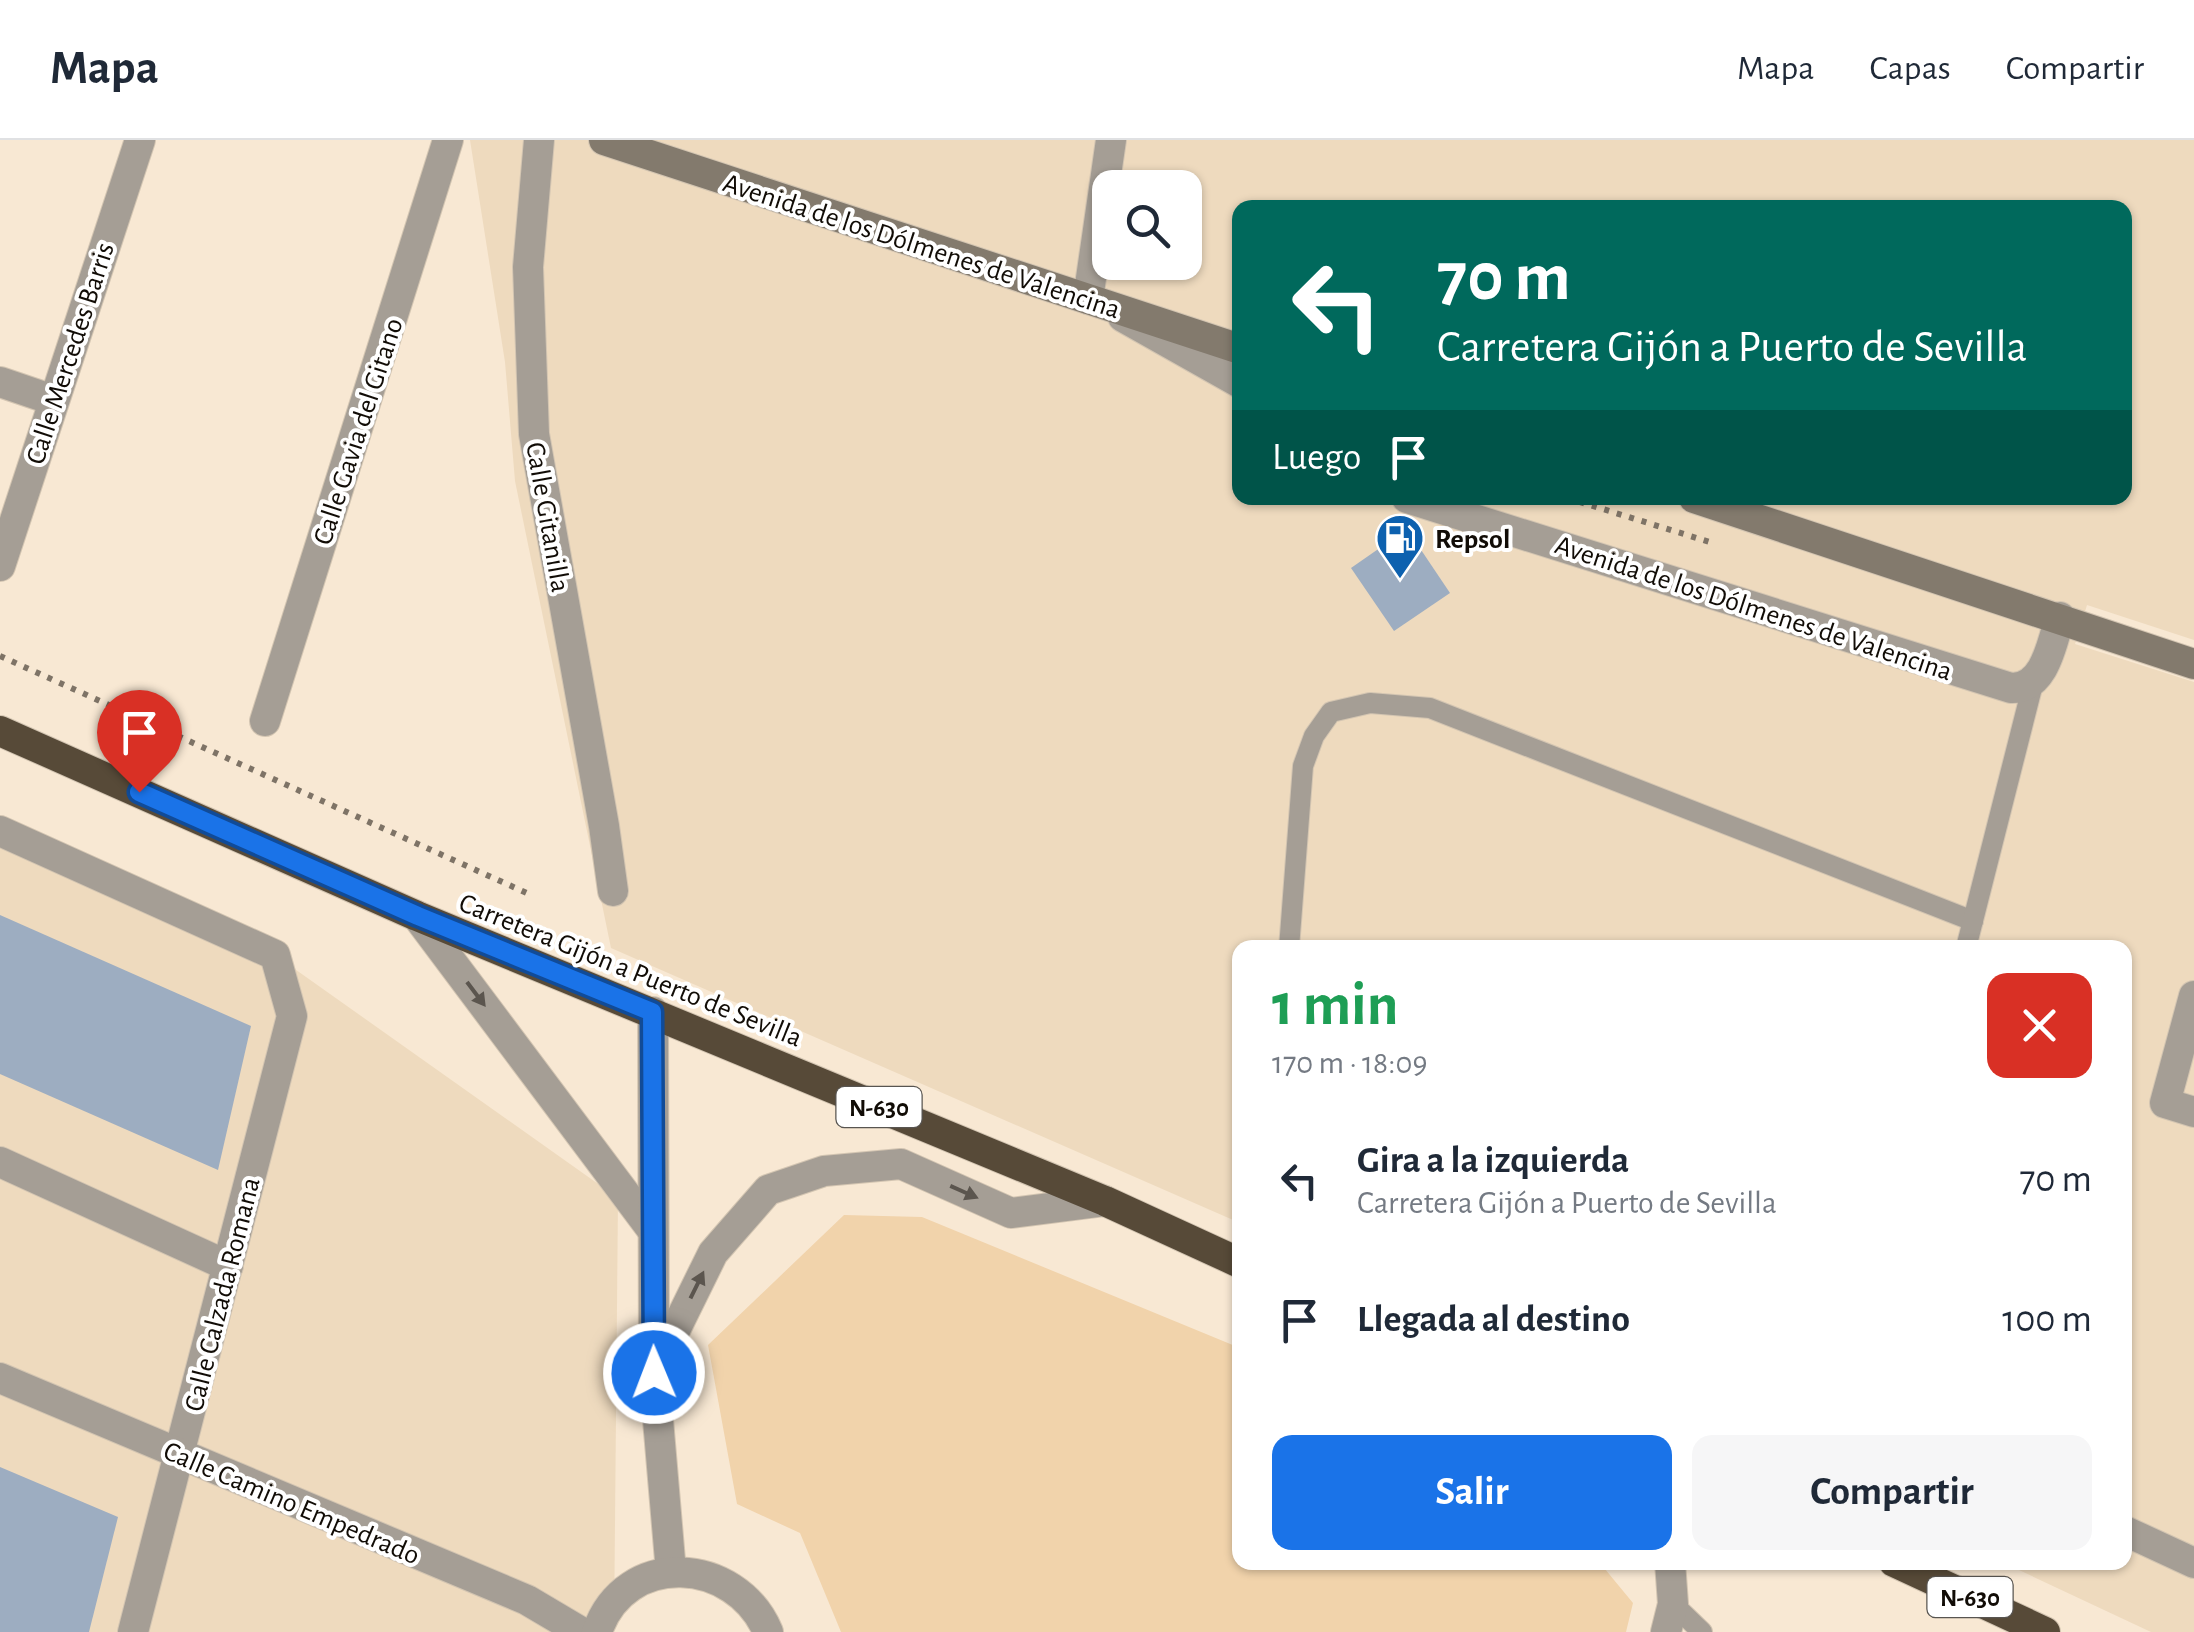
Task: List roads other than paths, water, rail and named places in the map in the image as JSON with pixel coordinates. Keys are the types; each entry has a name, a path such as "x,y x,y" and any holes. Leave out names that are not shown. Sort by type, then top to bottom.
{"highway":[{"name":"Carretera Gijón a Puerto de Sevilla","path":"0,730 418,916 1105,1201 1232,1259"},
{"name":"N-630","path":"1911,1570 2046,1632"}],"main road":[{"name":"Avenida de los Dólmenes de Valencina","path":"604,140 1232,346"},
{"path":"1716,505 2194,664"}],"street":[{"name":"Calle Mercedes Barris","path":"0,566 140,140"},
{"name":"Calle Gavia del Gitano","path":"265,721 448,140"},
{"name":"Calle Gitanilla","path":"540,140 528,267 534,434 613,891"},
{"path":"1111,140 1094,301 1232,379"},
{"path":"0,382 53,400"},
{"name":"Avenida de los Dólmenes de Valencina","path":"1429,505 2011,688 2022,688 2034,680"},
{"path":"2034,680 2049,652 2060,617"},
{"name":"Calle Calzada Romana","path":"0,831 275,955 292,1016 132,1632"},
{"path":"418,916 652,1231"},
{"path":"2194,996 2165,1103 2194,1112"},
{"path":"652,1012 654,1373 670,1572"},
{"path":"0,1162 228,1266"},
{"path":"654,1373 713,1253 768,1190 824,1170 901,1164 1011,1213 1105,1201"},
{"name":"Calle Camino Empedrado","path":"0,1378 527,1600 582,1632"},
{"path":"2132,1534 2194,1563"},
{"path":"1670,1570 1670,1618"},
{"path":"596,1632 618,1597 640,1582 670,1572 702,1573 732,1585 760,1612 768,1632"}],"lane":[{"path":"1968,940 2034,680"},
{"path":"1290,940 1303,766 1314,736 1330,712 1370,703 1430,708 1973,921"},
{"path":"1670,1618 1702,1632"}],"place":[{"name":"Repsol","path":"1400,580"}]}
